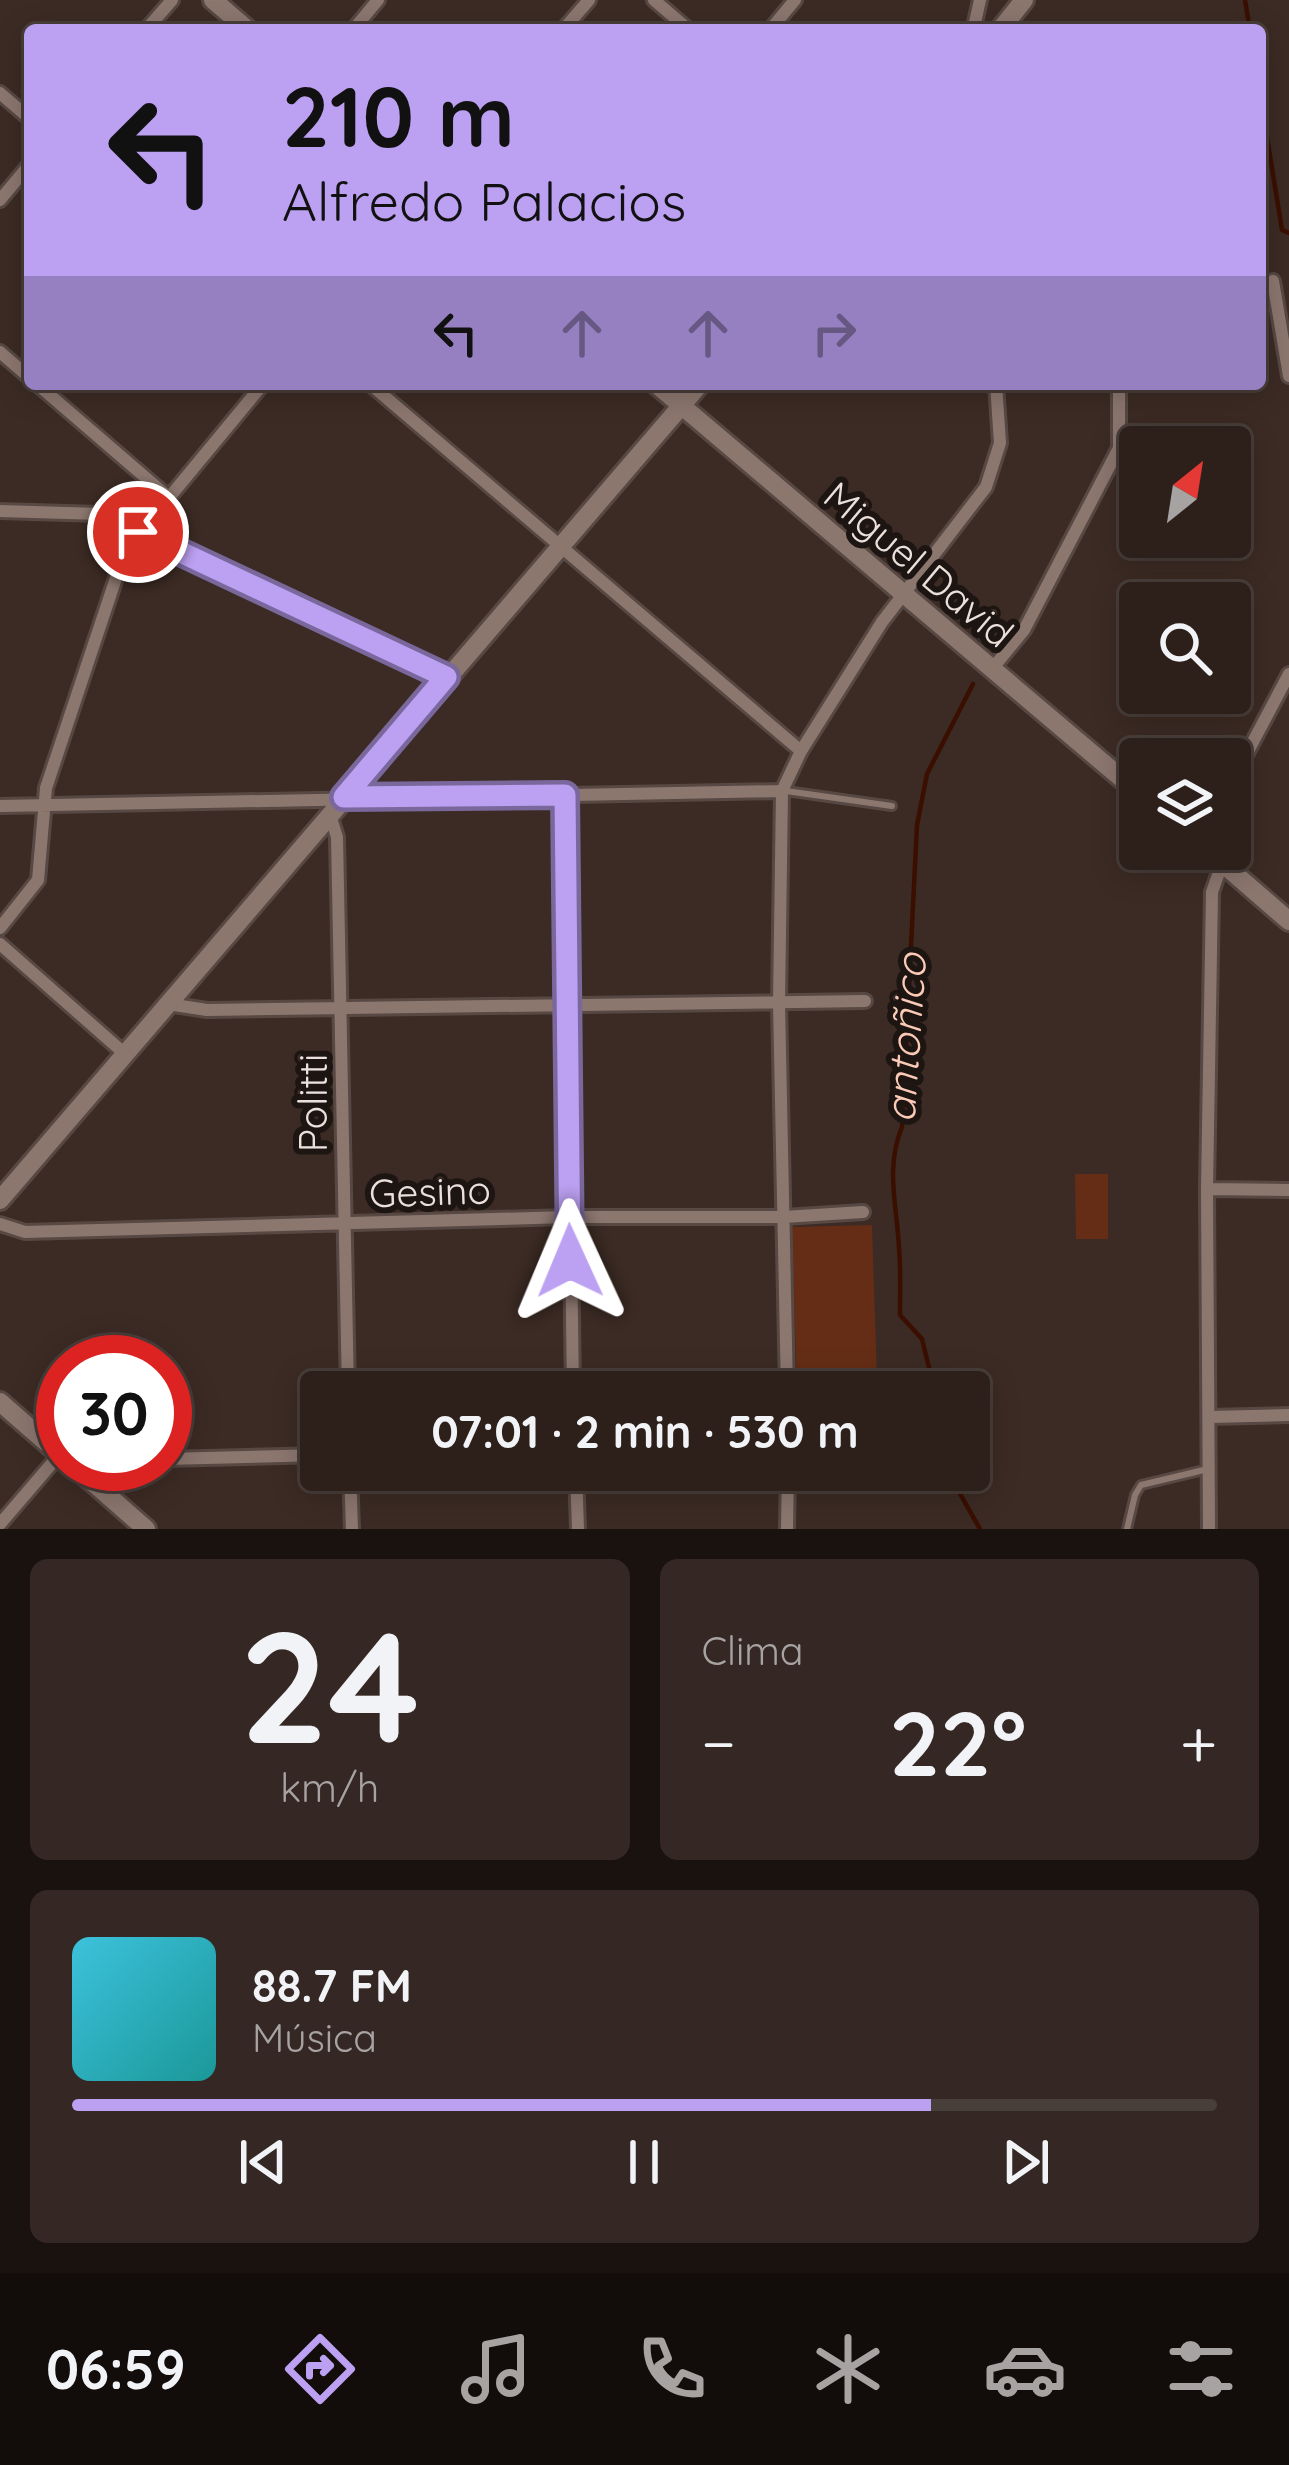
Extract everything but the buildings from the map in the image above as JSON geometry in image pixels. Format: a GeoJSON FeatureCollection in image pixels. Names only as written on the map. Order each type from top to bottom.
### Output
{"type":"FeatureCollection","features":[{"type":"Feature","properties":{"kind":"street"},"geometry":{"type":"LineString","coordinates":[[151,24],[172,0]]}},
{"type":"Feature","properties":{"kind":"street"},"geometry":{"type":"LineString","coordinates":[[213,0],[241,24]]}},
{"type":"Feature","properties":{"kind":"street"},"geometry":{"type":"LineString","coordinates":[[358,24],[378,0]]}},
{"type":"Feature","properties":{"kind":"street"},"geometry":{"type":"LineString","coordinates":[[568,24],[589,0]]}},
{"type":"Feature","properties":{"kind":"street"},"geometry":{"type":"LineString","coordinates":[[653,0],[682,24]]}},
{"type":"Feature","properties":{"kind":"street"},"geometry":{"type":"LineString","coordinates":[[775,24],[795,0]]}},
{"type":"Feature","properties":{"kind":"street"},"geometry":{"type":"LineString","coordinates":[[1005,24],[1024,0]]}},
{"type":"Feature","properties":{"kind":"street"},"geometry":{"type":"LineString","coordinates":[[0,93],[24,114]]}},
{"type":"Feature","properties":{"kind":"street"},"geometry":{"type":"LineString","coordinates":[[0,200],[24,171]]}},
{"type":"Feature","properties":{"kind":"street"},"geometry":{"type":"LineString","coordinates":[[1273,280],[1289,376]]}},
{"type":"Feature","properties":{"kind":"street"},"geometry":{"type":"LineString","coordinates":[[0,352],[24,373]]}},
{"type":"Feature","properties":{"kind":"street"},"geometry":{"type":"LineString","coordinates":[[44,390],[167,496]]}},
{"type":"Feature","properties":{"kind":"street"},"geometry":{"type":"LineString","coordinates":[[0,928],[38,880],[43,805],[118,568],[138,532],[258,390]]}},
{"type":"Feature","properties":{"kind":"street"},"geometry":{"type":"LineString","coordinates":[[377,390],[801,751]]}},
{"type":"Feature","properties":{"kind":"street","name":"Miguel David"},"geometry":{"type":"LineString","coordinates":[[663,390],[1119,776]]}},
{"type":"Feature","properties":{"kind":"street"},"geometry":{"type":"LineString","coordinates":[[0,1201],[8,1176],[125,1054],[695,390]]}},
{"type":"Feature","properties":{"kind":"street"},"geometry":{"type":"LineString","coordinates":[[787,1371],[779,1003],[782,790],[801,751],[903,593],[986,487],[1001,430],[997,390]]}},
{"type":"Feature","properties":{"kind":"street"},"geometry":{"type":"LineString","coordinates":[[992,669],[1024,630],[1119,448],[1119,390]]}},
{"type":"Feature","properties":{"kind":"street"},"geometry":{"type":"LineString","coordinates":[[0,511],[100,514],[446,677]]}},
{"type":"Feature","properties":{"kind":"street"},"geometry":{"type":"LineString","coordinates":[[1251,745],[1289,674]]}},
{"type":"Feature","properties":{"kind":"street"},"geometry":{"type":"LineString","coordinates":[[0,806],[782,790]]}},
{"type":"Feature","properties":{"kind":"street"},"geometry":{"type":"LineString","coordinates":[[565,795],[573,1371]]}},
{"type":"Feature","properties":{"kind":"street","name":"Politti"},"geometry":{"type":"LineString","coordinates":[[330,815],[337,837],[347,1371]]}},
{"type":"Feature","properties":{"kind":"street"},"geometry":{"type":"LineString","coordinates":[[1209,1529],[1207,1189],[1212,892],[1220,870]]}},
{"type":"Feature","properties":{"kind":"street"},"geometry":{"type":"LineString","coordinates":[[1229,870],[1289,921]]}},
{"type":"Feature","properties":{"kind":"street"},"geometry":{"type":"LineString","coordinates":[[0,944],[125,1054]]}},
{"type":"Feature","properties":{"kind":"street"},"geometry":{"type":"LineString","coordinates":[[168,1004],[207,1010],[865,1001]]}},
{"type":"Feature","properties":{"kind":"street"},"geometry":{"type":"LineString","coordinates":[[1207,1189],[1289,1190]]}},
{"type":"Feature","properties":{"kind":"street","name":"Gesino"},"geometry":{"type":"LineString","coordinates":[[0,1225],[25,1232],[863,1212]]}},
{"type":"Feature","properties":{"kind":"street"},"geometry":{"type":"LineString","coordinates":[[0,1402],[36,1433]]}},
{"type":"Feature","properties":{"kind":"street"},"geometry":{"type":"LineString","coordinates":[[1210,1417],[1289,1415]]}},
{"type":"Feature","properties":{"kind":"street"},"geometry":{"type":"LineString","coordinates":[[192,1458],[300,1456]]}},
{"type":"Feature","properties":{"kind":"street"},"geometry":{"type":"LineString","coordinates":[[0,1524],[36,1487]]}},
{"type":"Feature","properties":{"kind":"street"},"geometry":{"type":"LineString","coordinates":[[111,1491],[146,1529]]}},
{"type":"Feature","properties":{"kind":"street"},"geometry":{"type":"LineString","coordinates":[[351,1491],[352,1529]]}},
{"type":"Feature","properties":{"kind":"street"},"geometry":{"type":"LineString","coordinates":[[577,1491],[578,1529]]}},
{"type":"Feature","properties":{"kind":"street"},"geometry":{"type":"LineString","coordinates":[[788,1491],[788,1529]]}},
{"type":"Feature","properties":{"kind":"lane"},"geometry":{"type":"LineString","coordinates":[[782,790],[892,806]]}},
{"type":"Feature","properties":{"kind":"lane"},"geometry":{"type":"LineString","coordinates":[[1127,1529],[1141,1485],[1208,1469]]}},
{"type":"Feature","properties":{"kind":"shaded area"},"geometry":{"type":"Polygon","coordinates":[[[1075,1174],[1108,1174],[1108,1239],[1076,1239],[1075,1174]]]}},
{"type":"Feature","properties":{"kind":"shaded area"},"geometry":{"type":"Polygon","coordinates":[[[872,1225],[877,1371],[796,1371],[792,1227],[872,1225]]]}},
{"type":"Feature","properties":{"kind":"waterway"},"geometry":{"type":"LineString","coordinates":[[1245,0],[1249,24]]}},
{"type":"Feature","properties":{"kind":"waterway"},"geometry":{"type":"LineString","coordinates":[[1266,131],[1282,230],[1289,233]]}},
{"type":"Feature","properties":{"kind":"waterway","name":"antoñico"},"geometry":{"type":"LineString","coordinates":[[930,1371],[922,1339],[900,1315],[893,1172],[902,1127],[917,825],[927,774],[973,684]]}},
{"type":"Feature","properties":{"kind":"waterway","name":"antoñico"},"geometry":{"type":"LineString","coordinates":[[959,1491],[980,1529]]}},
{"type":"Feature","properties":{"kind":"route"},"geometry":{"type":"LineString","coordinates":[[138,532],[446,677],[344,797],[565,795],[570,1261]]}}]}
